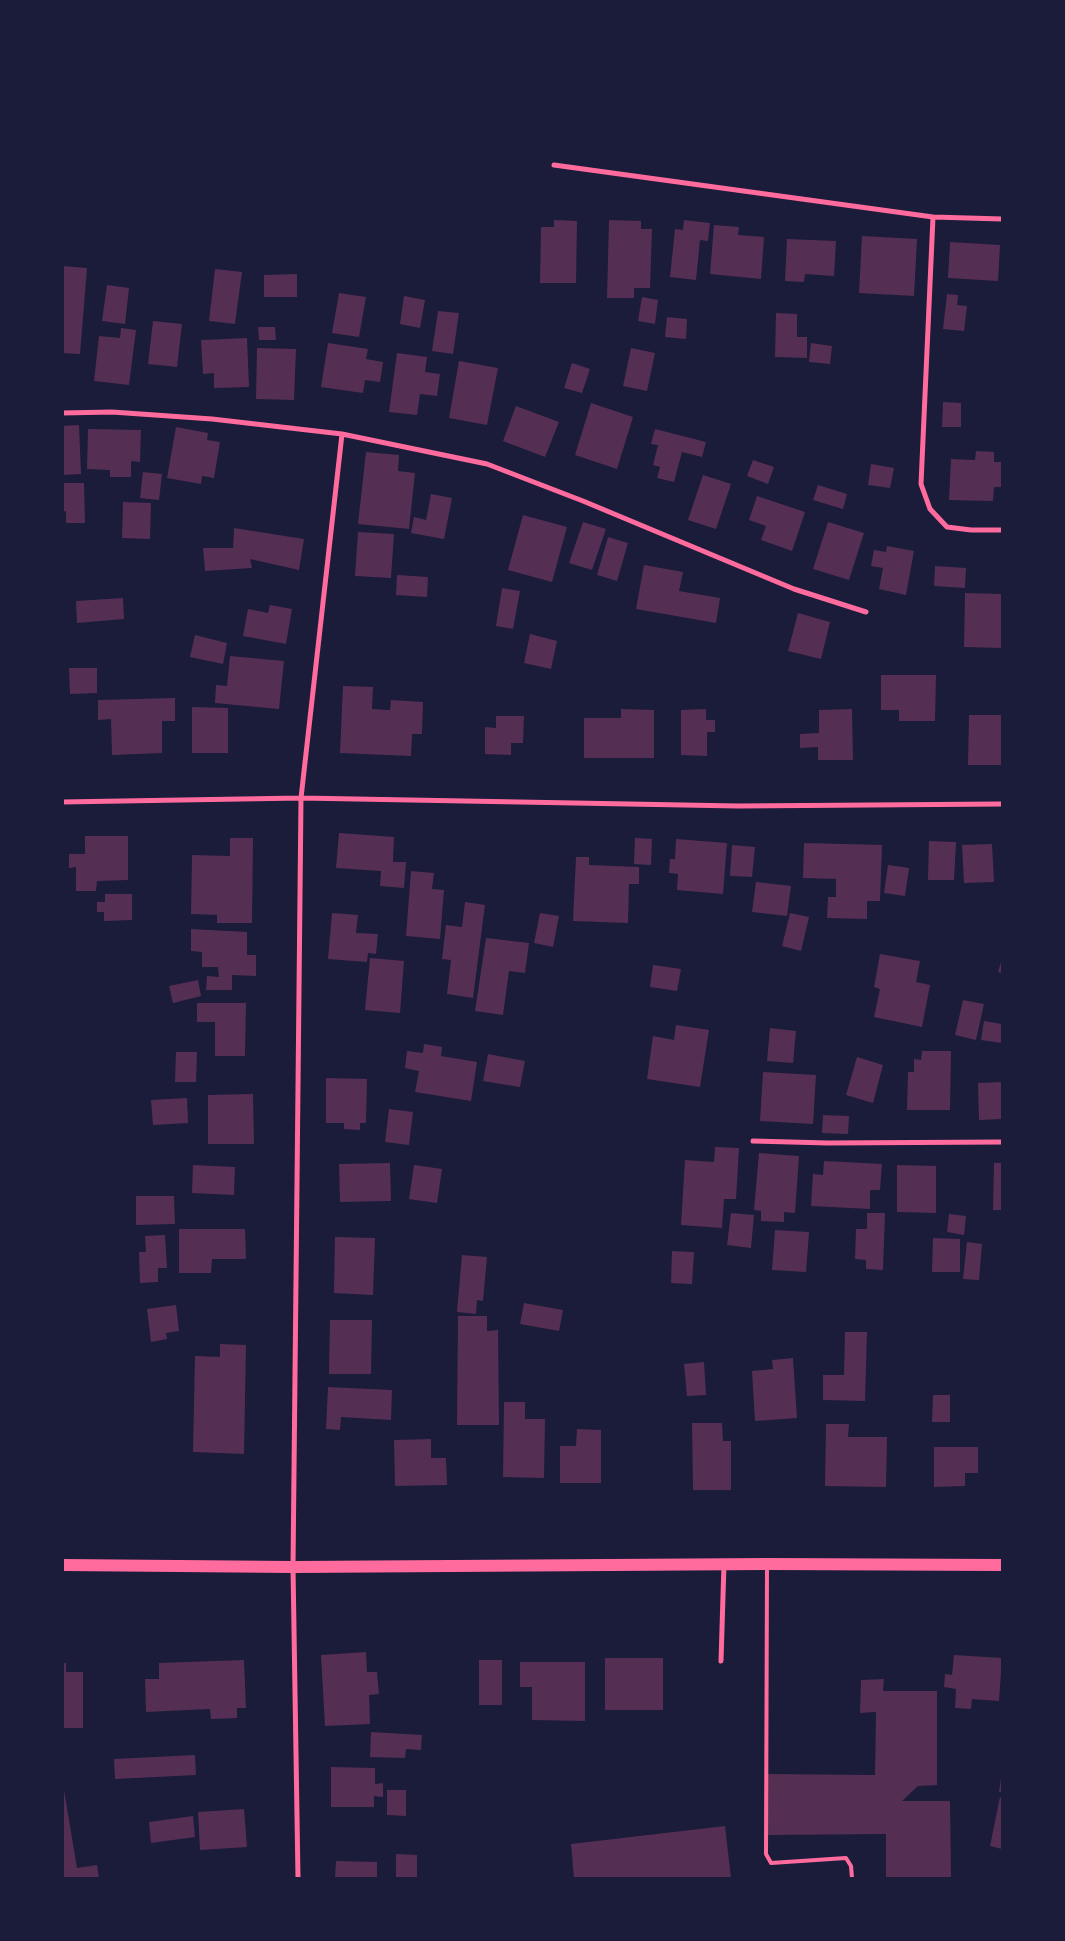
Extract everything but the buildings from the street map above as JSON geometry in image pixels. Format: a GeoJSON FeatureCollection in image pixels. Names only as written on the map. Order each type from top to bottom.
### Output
{"type":"FeatureCollection","features":[{"type":"Feature","properties":{"kind":"main road"},"geometry":{"type":"LineString","coordinates":[[62,1566],[1002,1565]]}},
{"type":"Feature","properties":{"kind":"street"},"geometry":{"type":"LineString","coordinates":[[554,165],[933,217],[1002,219]]}},
{"type":"Feature","properties":{"kind":"street"},"geometry":{"type":"LineString","coordinates":[[933,217],[922,484],[930,509],[947,527],[971,530],[1002,530]]}},
{"type":"Feature","properties":{"kind":"street"},"geometry":{"type":"LineString","coordinates":[[62,413],[112,412],[212,419],[342,434],[487,464],[583,501],[794,590],[866,612]]}},
{"type":"Feature","properties":{"kind":"street"},"geometry":{"type":"LineString","coordinates":[[298,1878],[293,1567],[301,798],[342,434]]}},
{"type":"Feature","properties":{"kind":"street"},"geometry":{"type":"LineString","coordinates":[[62,802],[301,798],[738,806],[1002,804]]}},
{"type":"Feature","properties":{"kind":"street"},"geometry":{"type":"LineString","coordinates":[[753,1141],[828,1143],[1002,1142]]}},
{"type":"Feature","properties":{"kind":"street"},"geometry":{"type":"LineString","coordinates":[[721,1661],[724,1564]]}},
{"type":"Feature","properties":{"kind":"lane"},"geometry":{"type":"LineString","coordinates":[[767,1564],[766,1854],[771,1863],[846,1858],[851,1866],[852,1878]]}}]}
